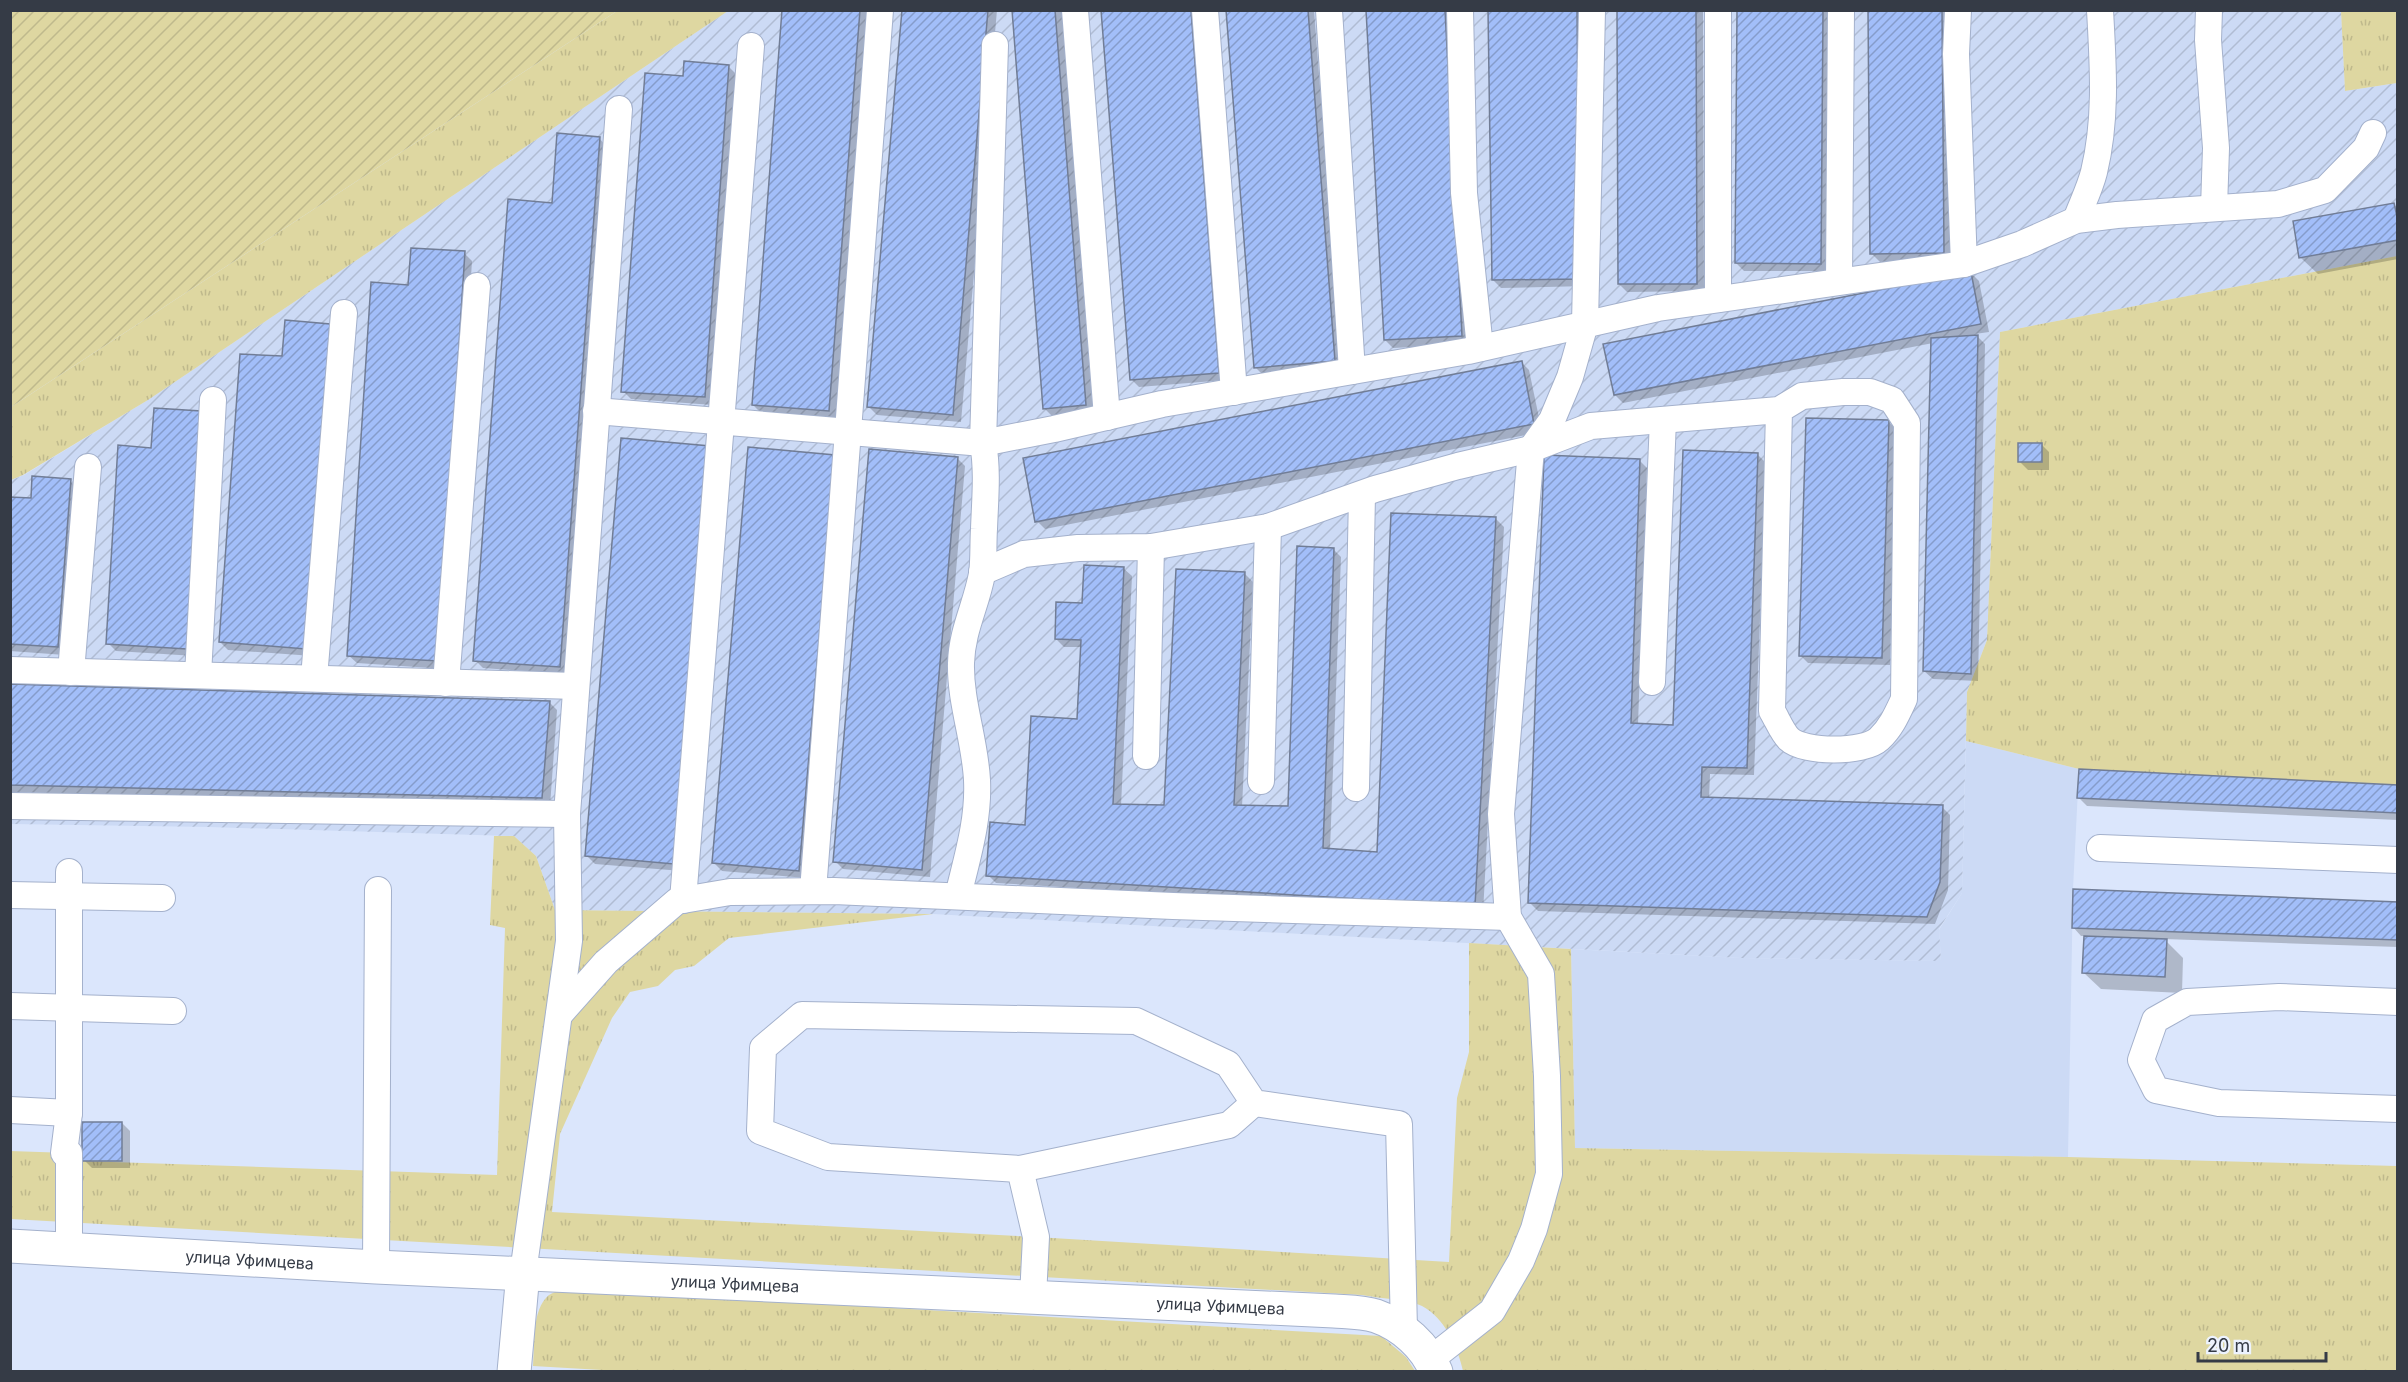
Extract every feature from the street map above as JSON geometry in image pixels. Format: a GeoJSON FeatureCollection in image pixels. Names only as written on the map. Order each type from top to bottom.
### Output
{"type":"FeatureCollection","features":[{"type":"Feature","properties":{"kind":"street","name":"улица Уфимцева"},"geometry":{"type":"LineString","coordinates":[[10,1246],[376,1267],[1334,1311],[1375,1316],[1404,1329],[1434,1365]]}},
{"type":"Feature","properties":{"kind":"street"},"geometry":{"type":"LineString","coordinates":[[514,1371],[524,1273]]}},
{"type":"Feature","properties":{"kind":"lane"},"geometry":{"type":"LineString","coordinates":[[813,891],[880,10]]}},
{"type":"Feature","properties":{"kind":"lane"},"geometry":{"type":"LineString","coordinates":[[1074,10],[1107,417]]}},
{"type":"Feature","properties":{"kind":"lane"},"geometry":{"type":"LineString","coordinates":[[1204,10],[1234,392]]}},
{"type":"Feature","properties":{"kind":"lane"},"geometry":{"type":"LineString","coordinates":[[1329,10],[1352,371]]}},
{"type":"Feature","properties":{"kind":"lane"},"geometry":{"type":"LineString","coordinates":[[1460,10],[1464,193],[1480,348]]}},
{"type":"Feature","properties":{"kind":"lane"},"geometry":{"type":"LineString","coordinates":[[1434,1365],[1492,1311],[1521,1261],[1534,1230],[1549,1174],[1547,1076],[1541,974],[1508,917],[1501,814],[1531,449],[1552,420],[1570,377],[1586,324],[1592,10]]}},
{"type":"Feature","properties":{"kind":"lane"},"geometry":{"type":"LineString","coordinates":[[1718,10],[1718,299]]}},
{"type":"Feature","properties":{"kind":"lane"},"geometry":{"type":"LineString","coordinates":[[1839,281],[1840,10]]}},
{"type":"Feature","properties":{"kind":"lane"},"geometry":{"type":"LineString","coordinates":[[1958,10],[1956,54],[1964,264]]}},
{"type":"Feature","properties":{"kind":"lane"},"geometry":{"type":"LineString","coordinates":[[2076,220],[2093,173],[2101,132],[2104,90],[2100,10]]}},
{"type":"Feature","properties":{"kind":"lane"},"geometry":{"type":"LineString","coordinates":[[2209,10],[2208,40],[2216,148],[2214,208]]}},
{"type":"Feature","properties":{"kind":"lane"},"geometry":{"type":"LineString","coordinates":[[958,896],[973,837],[977,781],[970,726],[961,691],[961,662],[963,635],[975,603],[982,572],[987,464],[983,442],[995,45]]}},
{"type":"Feature","properties":{"kind":"lane"},"geometry":{"type":"LineString","coordinates":[[683,900],[751,46]]}},
{"type":"Feature","properties":{"kind":"lane"},"geometry":{"type":"LineString","coordinates":[[524,1273],[569,941],[567,814],[619,109]]}},
{"type":"Feature","properties":{"kind":"lane"},"geometry":{"type":"LineString","coordinates":[[596,411],[983,442],[1162,404],[1480,348],[1658,308],[1964,264],[2022,244],[2076,220],[2278,204],[2325,190],[2366,148],[2373,134]]}},
{"type":"Feature","properties":{"kind":"lane"},"geometry":{"type":"LineString","coordinates":[[446,682],[477,286]]}},
{"type":"Feature","properties":{"kind":"lane"},"geometry":{"type":"LineString","coordinates":[[314,678],[344,313]]}},
{"type":"Feature","properties":{"kind":"lane"},"geometry":{"type":"LineString","coordinates":[[982,572],[1024,554],[1078,548],[1151,547],[1268,527],[1375,489],[1531,449],[1591,426],[1779,410],[1802,396],[1870,392],[1892,400],[1907,423],[1904,699],[1893,723],[1877,741],[1850,750],[1814,748],[1790,740],[1772,711],[1779,410]]}},
{"type":"Feature","properties":{"kind":"lane"},"geometry":{"type":"LineString","coordinates":[[198,675],[213,400]]}},
{"type":"Feature","properties":{"kind":"lane"},"geometry":{"type":"LineString","coordinates":[[1652,682],[1663,420]]}},
{"type":"Feature","properties":{"kind":"lane"},"geometry":{"type":"LineString","coordinates":[[71,672],[88,466]]}},
{"type":"Feature","properties":{"kind":"lane"},"geometry":{"type":"LineString","coordinates":[[1356,788],[1362,495]]}},
{"type":"Feature","properties":{"kind":"lane"},"geometry":{"type":"LineString","coordinates":[[1261,781],[1268,527]]}},
{"type":"Feature","properties":{"kind":"lane"},"geometry":{"type":"LineString","coordinates":[[1146,756],[1151,547]]}},
{"type":"Feature","properties":{"kind":"lane"},"geometry":{"type":"LineString","coordinates":[[10,670],[576,686]]}},
{"type":"Feature","properties":{"kind":"lane"},"geometry":{"type":"LineString","coordinates":[[10,806],[567,814]]}},
{"type":"Feature","properties":{"kind":"lane"},"geometry":{"type":"LineString","coordinates":[[2100,848],[2397,860]]}},
{"type":"Feature","properties":{"kind":"lane"},"geometry":{"type":"LineString","coordinates":[[69,884],[69,1113],[64,1153],[69,1153],[69,1249]]}},
{"type":"Feature","properties":{"kind":"lane"},"geometry":{"type":"LineString","coordinates":[[10,895],[69,884],[162,898]]}},
{"type":"Feature","properties":{"kind":"lane"},"geometry":{"type":"LineString","coordinates":[[376,1267],[378,890]]}},
{"type":"Feature","properties":{"kind":"lane"},"geometry":{"type":"LineString","coordinates":[[559,1015],[606,962],[677,901],[730,892],[813,891],[1508,917]]}},
{"type":"Feature","properties":{"kind":"lane"},"geometry":{"type":"LineString","coordinates":[[2397,1002],[2279,997],[2187,1002],[2155,1020],[2141,1060],[2156,1090],[2219,1103],[2397,1109]]}},
{"type":"Feature","properties":{"kind":"lane"},"geometry":{"type":"LineString","coordinates":[[10,1006],[173,1011]]}},
{"type":"Feature","properties":{"kind":"lane"},"geometry":{"type":"LineString","coordinates":[[1254,1103],[1229,1125],[1020,1169],[828,1157],[760,1131],[763,1048],[802,1015],[1136,1021],[1228,1064],[1254,1103],[1399,1124],[1404,1329]]}},
{"type":"Feature","properties":{"kind":"lane"},"geometry":{"type":"LineString","coordinates":[[10,1110],[69,1113]]}},
{"type":"Feature","properties":{"kind":"lane"},"geometry":{"type":"LineString","coordinates":[[1020,1169],[1036,1237],[1033,1297]]}},
{"type":"Feature","properties":{"kind":"shaded area"},"geometry":{"type":"Polygon","coordinates":[[[2341,10],[2345,91],[2397,83],[2397,256],[2000,332],[1987,640],[1967,692],[1962,893],[1939,929],[1941,961],[1741,958],[933,914],[555,910],[536,856],[514,836],[11,824],[11,480],[24,475],[148,400],[728,11],[2341,10]]]}},
{"type":"Feature","properties":{"kind":"shaded area"},"geometry":{"type":"Polygon","coordinates":[[[1966,741],[2079,769],[2073,889],[2068,1157],[1575,1148],[1571,949],[1741,958],[1941,961],[1939,930],[1962,893],[1966,741]]]}},
{"type":"Feature","properties":{"kind":"green space"},"geometry":{"type":"Polygon","coordinates":[[[11,10],[617,10],[617,11],[11,407],[11,10]]]}},
{"type":"Feature","properties":{"kind":"green space"},"geometry":{"type":"Polygon","coordinates":[[[617,11],[728,11],[148,400],[11,480],[11,407],[617,11]]]}},
{"type":"Feature","properties":{"kind":"green space"},"geometry":{"type":"Polygon","coordinates":[[[2341,11],[2397,11],[2397,83],[2345,91],[2341,11]]]}},
{"type":"Feature","properties":{"kind":"green space"},"geometry":{"type":"Polygon","coordinates":[[[2397,256],[2397,785],[2079,769],[1966,741],[1967,692],[1987,640],[2000,332],[2397,256]]]}},
{"type":"Feature","properties":{"kind":"green space"},"geometry":{"type":"Polygon","coordinates":[[[494,836],[514,836],[536,856],[555,910],[933,914],[729,938],[694,966],[675,970],[658,986],[630,992],[612,1018],[560,1134],[552,1212],[1036,1237],[1449,1262],[1457,1098],[1469,1052],[1469,943],[1571,949],[1575,1148],[2397,1166],[2397,1371],[1463,1371],[1449,1334],[1430,1311],[1410,1302],[1362,1295],[11,1219],[10,1151],[69,1153],[82,1161],[497,1175],[505,928],[490,925],[494,836]]]}},
{"type":"Feature","properties":{"kind":"green space"},"geometry":{"type":"Polygon","coordinates":[[[562,1289],[1381,1336],[1406,1357],[1415,1371],[636,1372],[533,1366],[535,1328],[539,1309],[549,1295],[562,1289]]]}},
{"type":"Feature","properties":{"kind":"green space"},"geometry":{"type":"Polygon","coordinates":[[[1558,1364],[1662,1371],[1544,1371],[1558,1364]]]}},
{"type":"Feature","properties":{"kind":"building"},"geometry":{"type":"Polygon","coordinates":[[[782,10],[860,10],[829,411],[752,405],[782,10]]]}},
{"type":"Feature","properties":{"kind":"building"},"geometry":{"type":"Polygon","coordinates":[[[902,10],[988,10],[953,415],[867,407],[902,10]]]}},
{"type":"Feature","properties":{"kind":"building"},"geometry":{"type":"Polygon","coordinates":[[[1012,10],[1055,10],[1086,405],[1043,409],[1012,10]]]}},
{"type":"Feature","properties":{"kind":"building"},"geometry":{"type":"Polygon","coordinates":[[[1101,10],[1191,10],[1219,373],[1130,380],[1101,10]]]}},
{"type":"Feature","properties":{"kind":"building"},"geometry":{"type":"Polygon","coordinates":[[[1226,10],[1308,10],[1335,361],[1254,368],[1226,10]]]}},
{"type":"Feature","properties":{"kind":"building"},"geometry":{"type":"Polygon","coordinates":[[[1366,10],[1445,10],[1462,336],[1384,340],[1366,10]]]}},
{"type":"Feature","properties":{"kind":"building"},"geometry":{"type":"Polygon","coordinates":[[[1488,10],[1577,10],[1580,279],[1492,280],[1488,10]]]}},
{"type":"Feature","properties":{"kind":"building"},"geometry":{"type":"Polygon","coordinates":[[[1617,10],[1696,10],[1697,284],[1618,284],[1617,10]]]}},
{"type":"Feature","properties":{"kind":"building"},"geometry":{"type":"Polygon","coordinates":[[[1737,10],[1823,10],[1821,264],[1735,263],[1737,10]]]}},
{"type":"Feature","properties":{"kind":"building"},"geometry":{"type":"Polygon","coordinates":[[[1868,10],[1942,10],[1944,253],[1870,254],[1868,10]]]}},
{"type":"Feature","properties":{"kind":"building"},"geometry":{"type":"Polygon","coordinates":[[[684,61],[729,65],[705,397],[621,392],[645,73],[683,76],[684,61]]]}},
{"type":"Feature","properties":{"kind":"building"},"geometry":{"type":"Polygon","coordinates":[[[557,133],[600,137],[560,667],[473,661],[508,199],[552,203],[557,133]]]}},
{"type":"Feature","properties":{"kind":"building"},"geometry":{"type":"Polygon","coordinates":[[[2394,203],[2398,221],[2398,240],[2299,258],[2293,221],[2394,203]]]}},
{"type":"Feature","properties":{"kind":"building"},"geometry":{"type":"Polygon","coordinates":[[[411,248],[465,251],[439,661],[347,656],[371,282],[408,285],[411,248]]]}},
{"type":"Feature","properties":{"kind":"building"},"geometry":{"type":"Polygon","coordinates":[[[1971,272],[1981,324],[1614,395],[1603,344],[1971,272]]]}},
{"type":"Feature","properties":{"kind":"building"},"geometry":{"type":"Polygon","coordinates":[[[285,320],[330,324],[306,649],[219,642],[240,354],[282,356],[285,320]]]}},
{"type":"Feature","properties":{"kind":"building"},"geometry":{"type":"Polygon","coordinates":[[[1978,335],[1971,674],[1923,671],[1931,338],[1978,335]]]}},
{"type":"Feature","properties":{"kind":"building"},"geometry":{"type":"Polygon","coordinates":[[[1522,361],[1534,424],[1035,522],[1023,458],[1522,361]]]}},
{"type":"Feature","properties":{"kind":"building"},"geometry":{"type":"Polygon","coordinates":[[[154,408],[201,411],[187,649],[106,644],[118,445],[151,448],[154,408]]]}},
{"type":"Feature","properties":{"kind":"building"},"geometry":{"type":"Polygon","coordinates":[[[1806,418],[1889,420],[1882,658],[1799,656],[1806,418]]]}},
{"type":"Feature","properties":{"kind":"building"},"geometry":{"type":"Polygon","coordinates":[[[621,438],[710,446],[674,864],[585,856],[621,438]]]}},
{"type":"Feature","properties":{"kind":"building"},"geometry":{"type":"Polygon","coordinates":[[[2018,443],[2042,443],[2042,462],[2018,462],[2018,443]]]}},
{"type":"Feature","properties":{"kind":"building"},"geometry":{"type":"Polygon","coordinates":[[[748,447],[835,455],[799,871],[712,863],[748,447]]]}},
{"type":"Feature","properties":{"kind":"building"},"geometry":{"type":"Polygon","coordinates":[[[869,449],[958,457],[922,870],[833,862],[869,449]]]}},
{"type":"Feature","properties":{"kind":"building"},"geometry":{"type":"Polygon","coordinates":[[[1683,450],[1758,453],[1747,768],[1702,767],[1701,797],[1943,805],[1940,882],[1927,917],[1528,903],[1544,455],[1640,459],[1631,723],[1673,725],[1683,450]]]}},
{"type":"Feature","properties":{"kind":"building"},"geometry":{"type":"Polygon","coordinates":[[[32,476],[71,479],[58,647],[10,644],[10,497],[31,498],[32,476]]]}},
{"type":"Feature","properties":{"kind":"building"},"geometry":{"type":"Polygon","coordinates":[[[1391,513],[1496,517],[1475,906],[986,876],[990,822],[1025,825],[1031,716],[1077,719],[1081,640],[1055,639],[1056,602],[1082,603],[1084,565],[1124,567],[1113,804],[1164,805],[1176,569],[1245,572],[1234,805],[1288,806],[1297,546],[1334,548],[1323,848],[1377,852],[1391,513]]]}},
{"type":"Feature","properties":{"kind":"building"},"geometry":{"type":"Polygon","coordinates":[[[10,684],[550,701],[542,798],[10,785],[10,684]]]}},
{"type":"Feature","properties":{"kind":"building"},"geometry":{"type":"Polygon","coordinates":[[[2079,769],[2398,785],[2398,813],[2077,798],[2079,769]]]}},
{"type":"Feature","properties":{"kind":"building"},"geometry":{"type":"Polygon","coordinates":[[[2073,889],[2398,902],[2398,940],[2072,928],[2073,889]]]}},
{"type":"Feature","properties":{"kind":"building"},"geometry":{"type":"Polygon","coordinates":[[[2084,936],[2167,939],[2165,977],[2082,973],[2084,936]]]}},
{"type":"Feature","properties":{"kind":"building"},"geometry":{"type":"Polygon","coordinates":[[[82,1122],[122,1122],[122,1161],[82,1161],[82,1122]]]}}]}
